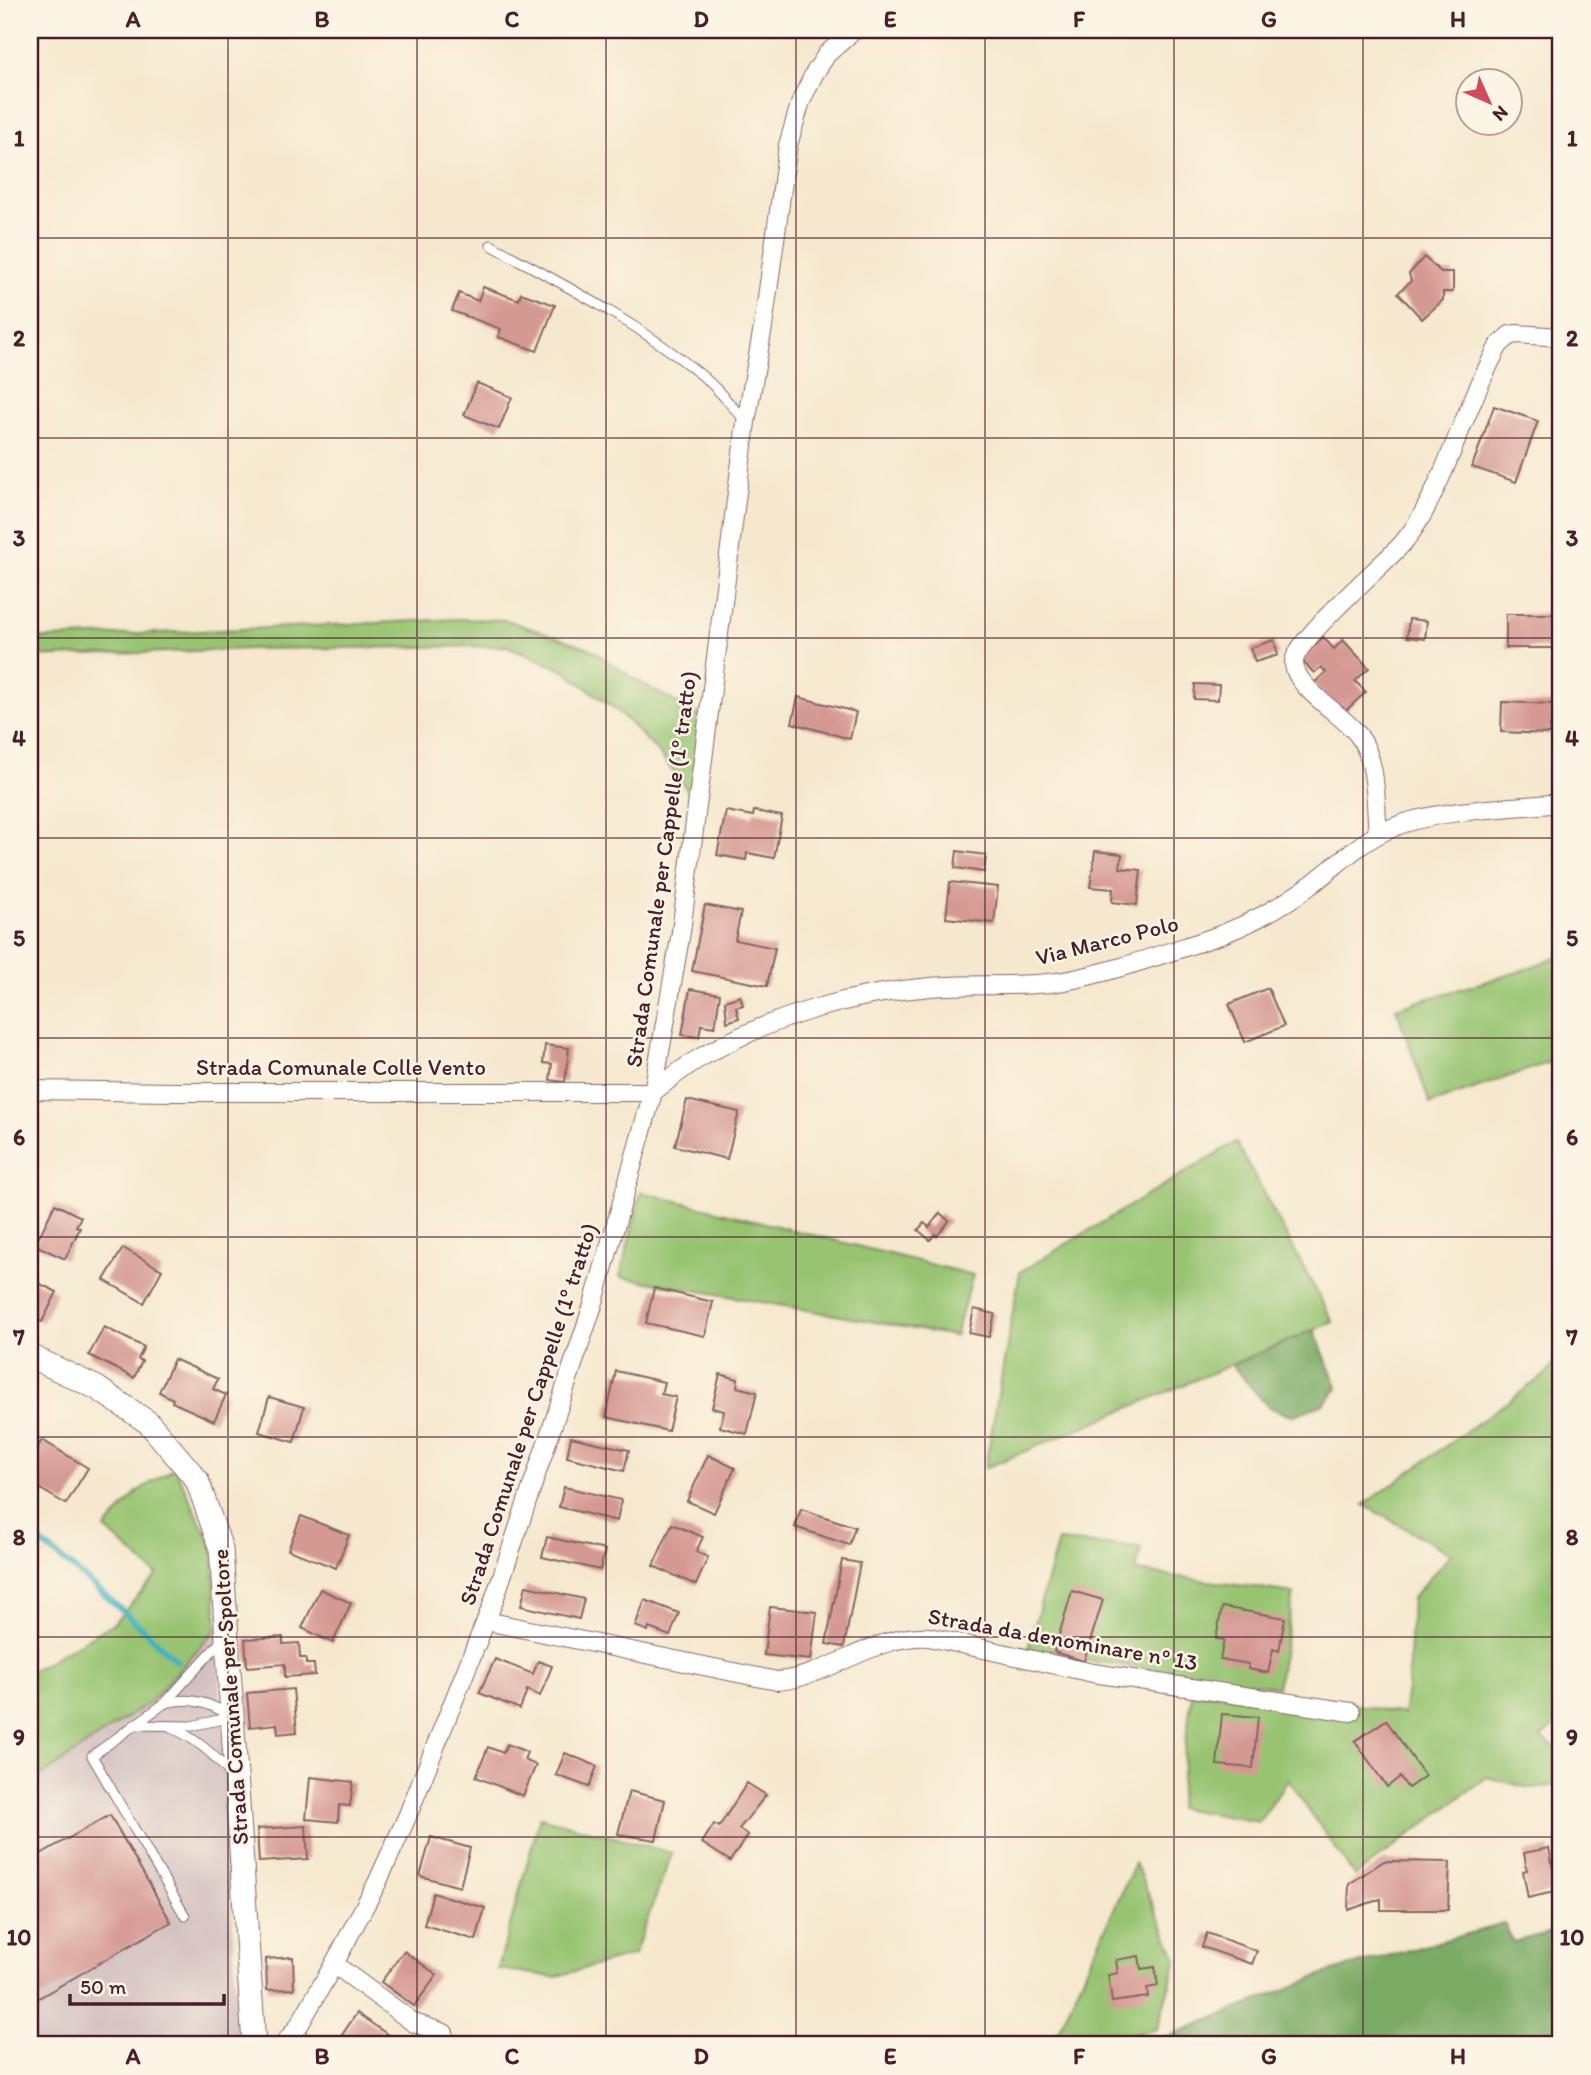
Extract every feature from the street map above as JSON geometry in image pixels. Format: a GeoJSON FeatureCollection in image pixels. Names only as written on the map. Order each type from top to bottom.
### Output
{"type":"FeatureCollection","features":[{"type":"Feature","properties":{"kind":"street","name":"Strada Comunale per Cappelle (1º tratto)"},"geometry":{"type":"LineString","coordinates":[[283,2045],[298,2026],[334,1964],[393,1851],[486,1621],[588,1324],[653,1091],[681,932],[746,422],[763,327],[786,159],[792,130],[814,74],[827,54],[854,30]]}},
{"type":"Feature","properties":{"kind":"street"},"geometry":{"type":"LineString","coordinates":[[1378,834],[1371,767],[1364,744],[1348,722],[1302,682],[1295,667],[1295,656],[1307,639],[1394,553],[1414,528],[1430,500],[1499,345],[1510,335],[1517,334],[1561,337]]}},
{"type":"Feature","properties":{"kind":"street","name":"Via Marco Polo"},"geometry":{"type":"LineString","coordinates":[[653,1091],[718,1048],[773,1024],[828,1006],[915,988],[1058,982],[1216,937],[1248,925],[1275,910],[1378,834],[1395,826],[1422,819],[1561,803]]}},
{"type":"Feature","properties":{"kind":"street","name":"Strada Comunale Colle Vento"},"geometry":{"type":"LineString","coordinates":[[30,1090],[653,1091]]}},
{"type":"Feature","properties":{"kind":"street","name":"Strada Comunale per Spoltore"},"geometry":{"type":"LineString","coordinates":[[30,1356],[97,1388],[149,1423],[197,1480],[221,1549],[254,2045]]}},
{"type":"Feature","properties":{"kind":"street","name":"Strada da denominare nº 13"},"geometry":{"type":"LineString","coordinates":[[486,1621],[776,1681],[801,1677],[879,1644],[907,1637],[929,1637],[1073,1669],[1351,1712]]}},
{"type":"Feature","properties":{"kind":"street"},"geometry":{"type":"LineString","coordinates":[[334,1964],[414,2023],[444,2033]]}},
{"type":"Feature","properties":{"kind":"lane"},"geometry":{"type":"LineString","coordinates":[[491,244],[608,311],[684,361],[717,390],[746,422]]}},
{"type":"Feature","properties":{"kind":"lane"},"geometry":{"type":"LineString","coordinates":[[185,1916],[92,1756],[165,1703],[227,1635]]}},
{"type":"Feature","properties":{"kind":"lane"},"geometry":{"type":"LineString","coordinates":[[165,1703],[191,1700],[212,1705],[232,1717]]}},
{"type":"Feature","properties":{"kind":"lane"},"geometry":{"type":"LineString","coordinates":[[134,1725],[191,1726],[232,1717]]}},
{"type":"Feature","properties":{"kind":"lane"},"geometry":{"type":"LineString","coordinates":[[170,1727],[187,1735],[205,1749],[237,1782]]}},
{"type":"Feature","properties":{"kind":"shaded area"},"geometry":{"type":"Polygon","coordinates":[[[217,1628],[238,2045],[30,2045],[30,1783],[150,1702],[217,1628]]]}},
{"type":"Feature","properties":{"kind":"green space"},"geometry":{"type":"Polygon","coordinates":[[[459,619],[506,620],[589,648],[633,678],[700,716],[692,796],[658,752],[620,713],[563,670],[507,646],[250,649],[30,657],[30,639],[459,619]]]}},
{"type":"Feature","properties":{"kind":"green space"},"geometry":{"type":"Polygon","coordinates":[[[1561,955],[1561,1058],[1430,1104],[1396,1008],[1518,972],[1561,955]]]}},
{"type":"Feature","properties":{"kind":"green space"},"geometry":{"type":"Polygon","coordinates":[[[1236,1142],[1333,1322],[985,1468],[1020,1272],[1236,1142]]]}},
{"type":"Feature","properties":{"kind":"green space"},"geometry":{"type":"Polygon","coordinates":[[[641,1192],[973,1275],[955,1336],[620,1277],[641,1192]]]}},
{"type":"Feature","properties":{"kind":"green space"},"geometry":{"type":"Polygon","coordinates":[[[1314,1330],[1338,1389],[1322,1405],[1291,1416],[1268,1407],[1232,1365],[1314,1330]]]}},
{"type":"Feature","properties":{"kind":"green space"},"geometry":{"type":"Polygon","coordinates":[[[1561,1353],[1561,1721],[1540,1738],[1561,1750],[1561,1785],[1529,1788],[1487,1777],[1355,1876],[1288,1780],[1259,1822],[1178,1808],[1192,1693],[1352,1704],[1403,1714],[1408,1682],[1412,1598],[1451,1554],[1364,1505],[1546,1374],[1561,1353]]]}},
{"type":"Feature","properties":{"kind":"green space"},"geometry":{"type":"Polygon","coordinates":[[[175,1468],[213,1548],[217,1628],[150,1702],[30,1783],[30,1672],[114,1623],[157,1575],[105,1529],[138,1491],[175,1468]]]}},
{"type":"Feature","properties":{"kind":"green space"},"geometry":{"type":"Polygon","coordinates":[[[1058,1541],[1141,1548],[1136,1571],[1294,1593],[1277,1687],[1027,1652],[1058,1541]]]}},
{"type":"Feature","properties":{"kind":"green space"},"geometry":{"type":"Polygon","coordinates":[[[540,1817],[672,1853],[634,1955],[554,1977],[498,1969],[540,1817]]]}},
{"type":"Feature","properties":{"kind":"green space"},"geometry":{"type":"Polygon","coordinates":[[[1135,1863],[1177,1959],[1157,2029],[1087,2045],[1052,2045],[1135,1863]]]}},
{"type":"Feature","properties":{"kind":"green space"},"geometry":{"type":"Polygon","coordinates":[[[1504,1924],[1514,1942],[1561,1929],[1561,2045],[1161,2045],[1161,2042],[1174,2034],[1329,1972],[1504,1924]]]}},
{"type":"Feature","properties":{"kind":"building"},"geometry":{"type":"Polygon","coordinates":[[[1424,257],[1441,272],[1453,272],[1453,292],[1443,292],[1443,300],[1422,319],[1398,293],[1411,281],[1409,274],[1424,257]]]}},
{"type":"Feature","properties":{"kind":"building"},"geometry":{"type":"Polygon","coordinates":[[[483,287],[519,300],[521,293],[555,305],[537,351],[498,337],[501,329],[452,311],[459,293],[478,301],[483,287]]]}},
{"type":"Feature","properties":{"kind":"building"},"geometry":{"type":"Polygon","coordinates":[[[477,383],[512,397],[499,429],[464,415],[477,383]]]}},
{"type":"Feature","properties":{"kind":"building"},"geometry":{"type":"Polygon","coordinates":[[[1494,406],[1538,421],[1516,482],[1472,467],[1494,406]]]}},
{"type":"Feature","properties":{"kind":"building"},"geometry":{"type":"Polygon","coordinates":[[[1506,614],[1555,614],[1555,648],[1506,648],[1506,614]]]}},
{"type":"Feature","properties":{"kind":"building"},"geometry":{"type":"Polygon","coordinates":[[[1409,619],[1427,621],[1425,639],[1407,637],[1409,619]]]}},
{"type":"Feature","properties":{"kind":"building"},"geometry":{"type":"Polygon","coordinates":[[[1323,637],[1334,649],[1343,640],[1369,668],[1355,681],[1366,692],[1342,714],[1313,684],[1326,672],[1321,667],[1314,673],[1300,659],[1323,637]]]}},
{"type":"Feature","properties":{"kind":"building"},"geometry":{"type":"Polygon","coordinates":[[[1274,640],[1278,655],[1255,662],[1250,648],[1274,640]]]}},
{"type":"Feature","properties":{"kind":"building"},"geometry":{"type":"Polygon","coordinates":[[[1195,684],[1219,685],[1218,700],[1194,699],[1195,684]]]}},
{"type":"Feature","properties":{"kind":"building"},"geometry":{"type":"Polygon","coordinates":[[[798,697],[856,712],[850,739],[792,723],[798,697]]]}},
{"type":"Feature","properties":{"kind":"building"},"geometry":{"type":"Polygon","coordinates":[[[1502,702],[1555,704],[1554,726],[1550,726],[1549,734],[1501,732],[1502,702]]]}},
{"type":"Feature","properties":{"kind":"building"},"geometry":{"type":"Polygon","coordinates":[[[726,811],[753,816],[754,811],[782,816],[774,858],[747,853],[746,860],[717,855],[726,811]]]}},
{"type":"Feature","properties":{"kind":"building"},"geometry":{"type":"Polygon","coordinates":[[[957,851],[986,855],[984,872],[955,868],[957,851]]]}},
{"type":"Feature","properties":{"kind":"building"},"geometry":{"type":"Polygon","coordinates":[[[1095,851],[1122,854],[1120,868],[1141,870],[1137,905],[1112,902],[1113,889],[1090,887],[1095,851]]]}},
{"type":"Feature","properties":{"kind":"building"},"geometry":{"type":"Polygon","coordinates":[[[950,882],[998,887],[994,923],[946,918],[950,882]]]}},
{"type":"Feature","properties":{"kind":"building"},"geometry":{"type":"Polygon","coordinates":[[[705,905],[741,912],[735,940],[775,948],[767,986],[692,971],[705,905]]]}},
{"type":"Feature","properties":{"kind":"building"},"geometry":{"type":"Polygon","coordinates":[[[1268,988],[1284,1026],[1245,1042],[1229,1004],[1268,988]]]}},
{"type":"Feature","properties":{"kind":"building"},"geometry":{"type":"Polygon","coordinates":[[[690,989],[720,994],[715,1027],[701,1025],[699,1037],[682,1035],[690,989]]]}},
{"type":"Feature","properties":{"kind":"building"},"geometry":{"type":"Polygon","coordinates":[[[740,996],[743,1005],[736,1007],[739,1018],[727,1022],[725,1001],[740,996]]]}},
{"type":"Feature","properties":{"kind":"building"},"geometry":{"type":"Polygon","coordinates":[[[545,1045],[569,1048],[565,1082],[550,1080],[552,1064],[543,1063],[545,1045]]]}},
{"type":"Feature","properties":{"kind":"building"},"geometry":{"type":"Polygon","coordinates":[[[687,1100],[739,1112],[727,1159],[675,1146],[687,1100]]]}},
{"type":"Feature","properties":{"kind":"building"},"geometry":{"type":"Polygon","coordinates":[[[55,1204],[81,1217],[76,1226],[80,1228],[65,1259],[35,1245],[55,1204]]]}},
{"type":"Feature","properties":{"kind":"building"},"geometry":{"type":"Polygon","coordinates":[[[940,1213],[949,1221],[937,1236],[935,1234],[930,1240],[918,1230],[924,1223],[929,1227],[940,1213]]]}},
{"type":"Feature","properties":{"kind":"building"},"geometry":{"type":"Polygon","coordinates":[[[123,1248],[162,1270],[144,1303],[104,1280],[123,1248]]]}},
{"type":"Feature","properties":{"kind":"building"},"geometry":{"type":"Polygon","coordinates":[[[30,1279],[57,1292],[42,1322],[30,1316],[30,1279]]]}},
{"type":"Feature","properties":{"kind":"building"},"geometry":{"type":"Polygon","coordinates":[[[654,1288],[713,1302],[705,1336],[646,1323],[654,1288]]]}},
{"type":"Feature","properties":{"kind":"building"},"geometry":{"type":"Polygon","coordinates":[[[974,1309],[995,1314],[989,1337],[969,1333],[974,1309]]]}},
{"type":"Feature","properties":{"kind":"building"},"geometry":{"type":"Polygon","coordinates":[[[104,1327],[144,1347],[138,1359],[142,1361],[134,1378],[89,1355],[104,1327]]]}},
{"type":"Feature","properties":{"kind":"building"},"geometry":{"type":"Polygon","coordinates":[[[174,1359],[218,1379],[213,1389],[226,1395],[214,1421],[172,1402],[173,1399],[159,1392],[174,1359]]]}},
{"type":"Feature","properties":{"kind":"building"},"geometry":{"type":"Polygon","coordinates":[[[616,1371],[664,1382],[661,1394],[676,1397],[668,1431],[606,1417],[616,1371]]]}},
{"type":"Feature","properties":{"kind":"building"},"geometry":{"type":"Polygon","coordinates":[[[720,1374],[738,1379],[737,1387],[757,1392],[747,1434],[720,1427],[724,1411],[712,1408],[720,1374]]]}},
{"type":"Feature","properties":{"kind":"building"},"geometry":{"type":"Polygon","coordinates":[[[269,1397],[304,1407],[294,1442],[259,1432],[269,1397]]]}},
{"type":"Feature","properties":{"kind":"building"},"geometry":{"type":"Polygon","coordinates":[[[571,1437],[629,1450],[624,1471],[567,1457],[571,1437]]]}},
{"type":"Feature","properties":{"kind":"building"},"geometry":{"type":"Polygon","coordinates":[[[42,1440],[88,1468],[66,1504],[30,1483],[30,1461],[42,1440]]]}},
{"type":"Feature","properties":{"kind":"building"},"geometry":{"type":"Polygon","coordinates":[[[708,1455],[735,1468],[714,1513],[687,1501],[708,1455]]]}},
{"type":"Feature","properties":{"kind":"building"},"geometry":{"type":"Polygon","coordinates":[[[564,1487],[621,1500],[617,1521],[559,1507],[564,1487]]]}},
{"type":"Feature","properties":{"kind":"building"},"geometry":{"type":"Polygon","coordinates":[[[801,1509],[855,1527],[849,1545],[795,1527],[801,1509]]]}},
{"type":"Feature","properties":{"kind":"building"},"geometry":{"type":"Polygon","coordinates":[[[301,1516],[349,1535],[336,1568],[288,1550],[301,1516]]]}},
{"type":"Feature","properties":{"kind":"building"},"geometry":{"type":"Polygon","coordinates":[[[672,1524],[703,1537],[696,1552],[708,1557],[696,1585],[653,1566],[672,1524]]]}},
{"type":"Feature","properties":{"kind":"building"},"geometry":{"type":"Polygon","coordinates":[[[547,1537],[605,1550],[600,1570],[542,1557],[547,1537]]]}},
{"type":"Feature","properties":{"kind":"building"},"geometry":{"type":"Polygon","coordinates":[[[842,1560],[860,1563],[844,1647],[826,1644],[842,1560]]]}},
{"type":"Feature","properties":{"kind":"building"},"geometry":{"type":"Polygon","coordinates":[[[526,1586],[584,1599],[579,1619],[521,1606],[526,1586]]]}},
{"type":"Feature","properties":{"kind":"building"},"geometry":{"type":"Polygon","coordinates":[[[320,1589],[351,1603],[333,1643],[302,1628],[320,1589]]]}},
{"type":"Feature","properties":{"kind":"building"},"geometry":{"type":"Polygon","coordinates":[[[1072,1591],[1103,1600],[1084,1661],[1054,1652],[1072,1591]]]}},
{"type":"Feature","properties":{"kind":"building"},"geometry":{"type":"Polygon","coordinates":[[[645,1600],[679,1613],[670,1636],[635,1626],[645,1600]]]}},
{"type":"Feature","properties":{"kind":"building"},"geometry":{"type":"Polygon","coordinates":[[[770,1607],[817,1612],[811,1660],[764,1655],[770,1607]]]}},
{"type":"Feature","properties":{"kind":"building"},"geometry":{"type":"Polygon","coordinates":[[[1222,1607],[1285,1618],[1279,1651],[1273,1649],[1268,1673],[1248,1669],[1249,1664],[1220,1659],[1224,1640],[1216,1639],[1222,1607]]]}},
{"type":"Feature","properties":{"kind":"building"},"geometry":{"type":"Polygon","coordinates":[[[283,1637],[283,1644],[299,1643],[300,1658],[306,1658],[306,1664],[314,1664],[315,1675],[285,1677],[285,1664],[247,1667],[245,1639],[283,1637]]]}},
{"type":"Feature","properties":{"kind":"building"},"geometry":{"type":"Polygon","coordinates":[[[495,1659],[533,1674],[538,1661],[552,1666],[540,1696],[527,1690],[520,1709],[479,1693],[495,1659]]]}},
{"type":"Feature","properties":{"kind":"building"},"geometry":{"type":"Polygon","coordinates":[[[293,1689],[297,1732],[278,1734],[277,1724],[250,1727],[247,1693],[293,1689]]]}},
{"type":"Feature","properties":{"kind":"building"},"geometry":{"type":"Polygon","coordinates":[[[1222,1714],[1258,1717],[1253,1768],[1217,1765],[1222,1714]]]}},
{"type":"Feature","properties":{"kind":"building"},"geometry":{"type":"Polygon","coordinates":[[[1386,1720],[1425,1776],[1408,1788],[1400,1777],[1387,1787],[1355,1741],[1386,1720]]]}},
{"type":"Feature","properties":{"kind":"building"},"geometry":{"type":"Polygon","coordinates":[[[507,1744],[527,1752],[524,1760],[536,1765],[523,1796],[476,1777],[488,1747],[503,1753],[507,1744]]]}},
{"type":"Feature","properties":{"kind":"building"},"geometry":{"type":"Polygon","coordinates":[[[565,1753],[597,1766],[589,1787],[556,1775],[565,1753]]]}},
{"type":"Feature","properties":{"kind":"building"},"geometry":{"type":"Polygon","coordinates":[[[310,1777],[353,1782],[350,1806],[339,1805],[338,1822],[306,1819],[310,1777]]]}},
{"type":"Feature","properties":{"kind":"building"},"geometry":{"type":"Polygon","coordinates":[[[747,1783],[766,1795],[739,1829],[748,1835],[730,1861],[702,1843],[714,1824],[719,1827],[747,1783]]]}},
{"type":"Feature","properties":{"kind":"building"},"geometry":{"type":"Polygon","coordinates":[[[629,1791],[665,1800],[656,1840],[618,1834],[629,1791]]]}},
{"type":"Feature","properties":{"kind":"building"},"geometry":{"type":"Polygon","coordinates":[[[110,1815],[171,1922],[30,2003],[30,1860],[110,1815]]]}},
{"type":"Feature","properties":{"kind":"building"},"geometry":{"type":"Polygon","coordinates":[[[306,1826],[308,1859],[259,1862],[257,1829],[306,1826]]]}},
{"type":"Feature","properties":{"kind":"building"},"geometry":{"type":"Polygon","coordinates":[[[431,1837],[470,1848],[460,1887],[420,1876],[431,1837]]]}},
{"type":"Feature","properties":{"kind":"building"},"geometry":{"type":"Polygon","coordinates":[[[1549,1848],[1558,1891],[1528,1898],[1523,1871],[1527,1870],[1524,1853],[1549,1848]]]}},
{"type":"Feature","properties":{"kind":"building"},"geometry":{"type":"Polygon","coordinates":[[[1384,1861],[1450,1862],[1448,1910],[1381,1910],[1381,1899],[1348,1910],[1349,1884],[1384,1861]]]}},
{"type":"Feature","properties":{"kind":"building"},"geometry":{"type":"Polygon","coordinates":[[[433,1893],[485,1908],[476,1940],[424,1925],[433,1893]]]}},
{"type":"Feature","properties":{"kind":"building"},"geometry":{"type":"Polygon","coordinates":[[[1207,1933],[1257,1951],[1252,1964],[1202,1947],[1207,1933]]]}},
{"type":"Feature","properties":{"kind":"building"},"geometry":{"type":"Polygon","coordinates":[[[404,1951],[437,1975],[414,2006],[381,1982],[404,1951]]]}},
{"type":"Feature","properties":{"kind":"building"},"geometry":{"type":"Polygon","coordinates":[[[1139,1956],[1141,1969],[1155,1967],[1158,1986],[1147,1988],[1148,1997],[1112,2002],[1108,1975],[1118,1973],[1116,1960],[1139,1956]]]}},
{"type":"Feature","properties":{"kind":"building"},"geometry":{"type":"Polygon","coordinates":[[[293,1957],[294,1989],[267,1990],[266,1959],[293,1957]]]}},
{"type":"Feature","properties":{"kind":"building"},"geometry":{"type":"Polygon","coordinates":[[[357,2013],[391,2037],[385,2045],[335,2045],[357,2013]]]}},
{"type":"Feature","properties":{"kind":"waterway"},"geometry":{"type":"LineString","coordinates":[[30,1534],[68,1564],[177,1661]]}}]}
